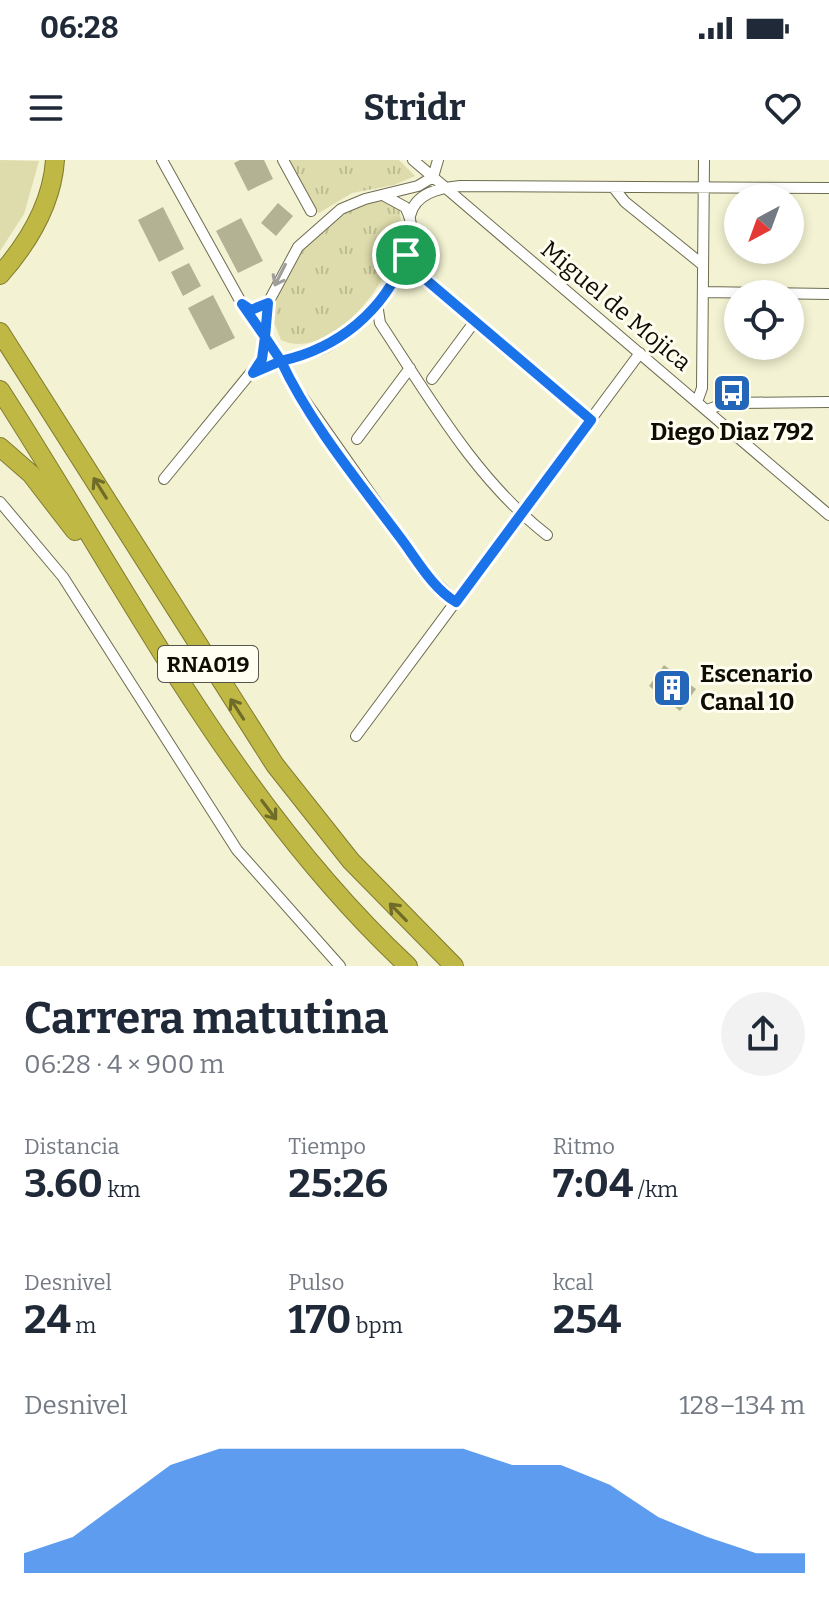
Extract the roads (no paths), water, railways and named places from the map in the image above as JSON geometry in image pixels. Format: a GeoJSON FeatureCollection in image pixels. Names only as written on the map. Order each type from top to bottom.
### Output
{"type":"FeatureCollection","features":[{"type":"Feature","properties":{"kind":"highway"},"geometry":{"type":"LineString","coordinates":[[0,260],[29,216],[39,192],[44,160]]}},
{"type":"Feature","properties":{"kind":"highway"},"geometry":{"type":"LineString","coordinates":[[0,275],[25,243],[43,211],[55,160]]}},
{"type":"Feature","properties":{"kind":"highway","name":"RNA019"},"geometry":{"type":"LineString","coordinates":[[0,332],[215,675],[284,777],[351,861],[454,966]]}},
{"type":"Feature","properties":{"kind":"highway","name":"RNA019"},"geometry":{"type":"LineString","coordinates":[[0,390],[186,688],[286,832],[346,903],[408,966]]}},
{"type":"Feature","properties":{"kind":"highway"},"geometry":{"type":"LineString","coordinates":[[0,447],[55,502],[145,641],[186,688]]}},
{"type":"Feature","properties":{"kind":"street"},"geometry":{"type":"LineString","coordinates":[[162,160],[242,304],[289,378],[418,562],[443,593],[456,602]]}},
{"type":"Feature","properties":{"kind":"street"},"geometry":{"type":"LineString","coordinates":[[283,160],[311,211],[313,223],[309,235]]}},
{"type":"Feature","properties":{"kind":"street","name":"Miguel de Mojica"},"geometry":{"type":"LineString","coordinates":[[413,160],[829,515]]}},
{"type":"Feature","properties":{"kind":"street"},"geometry":{"type":"LineString","coordinates":[[164,479],[262,359],[268,303],[284,267],[309,235],[331,215],[365,199],[418,186],[433,177],[438,160]]}},
{"type":"Feature","properties":{"kind":"street"},"geometry":{"type":"LineString","coordinates":[[697,402],[702,388],[704,160]]}},
{"type":"Feature","properties":{"kind":"street"},"geometry":{"type":"LineString","coordinates":[[253,373],[327,346],[359,322],[395,279],[408,249],[413,206],[422,197],[446,188],[829,188]]}},
{"type":"Feature","properties":{"kind":"street"},"geometry":{"type":"LineString","coordinates":[[614,188],[625,202],[703,265]]}},
{"type":"Feature","properties":{"kind":"street"},"geometry":{"type":"LineString","coordinates":[[382,195],[400,202],[410,216]]}},
{"type":"Feature","properties":{"kind":"street"},"geometry":{"type":"LineString","coordinates":[[311,211],[317,216],[331,215]]}},
{"type":"Feature","properties":{"kind":"street"},"geometry":{"type":"LineString","coordinates":[[408,249],[417,272],[591,420]]}},
{"type":"Feature","properties":{"kind":"street"},"geometry":{"type":"LineString","coordinates":[[395,279],[407,270],[417,272]]}},
{"type":"Feature","properties":{"kind":"street"},"geometry":{"type":"LineString","coordinates":[[704,292],[829,294]]}},
{"type":"Feature","properties":{"kind":"street"},"geometry":{"type":"LineString","coordinates":[[242,304],[251,310],[268,303]]}},
{"type":"Feature","properties":{"kind":"street"},"geometry":{"type":"LineString","coordinates":[[377,304],[380,323],[476,462],[521,515],[547,535]]}},
{"type":"Feature","properties":{"kind":"street"},"geometry":{"type":"LineString","coordinates":[[359,322],[367,319],[380,323]]}},
{"type":"Feature","properties":{"kind":"street"},"geometry":{"type":"LineString","coordinates":[[432,379],[475,321]]}},
{"type":"Feature","properties":{"kind":"street"},"geometry":{"type":"LineString","coordinates":[[356,736],[640,353]]}},
{"type":"Feature","properties":{"kind":"street"},"geometry":{"type":"LineString","coordinates":[[289,378],[290,366],[298,357]]}},
{"type":"Feature","properties":{"kind":"street"},"geometry":{"type":"LineString","coordinates":[[357,439],[410,368]]}},
{"type":"Feature","properties":{"kind":"street"},"geometry":{"type":"LineString","coordinates":[[707,410],[725,403],[829,402]]}},
{"type":"Feature","properties":{"kind":"street"},"geometry":{"type":"LineString","coordinates":[[0,502],[63,577],[237,850],[340,966]]}},
{"type":"Feature","properties":{"kind":"place","name":"Diego Diaz 792"},"geometry":{"type":"Point","coordinates":[732,393]}},
{"type":"Feature","properties":{"kind":"place","name":"Escenario Canal 10"},"geometry":{"type":"Point","coordinates":[672,688]}}]}
